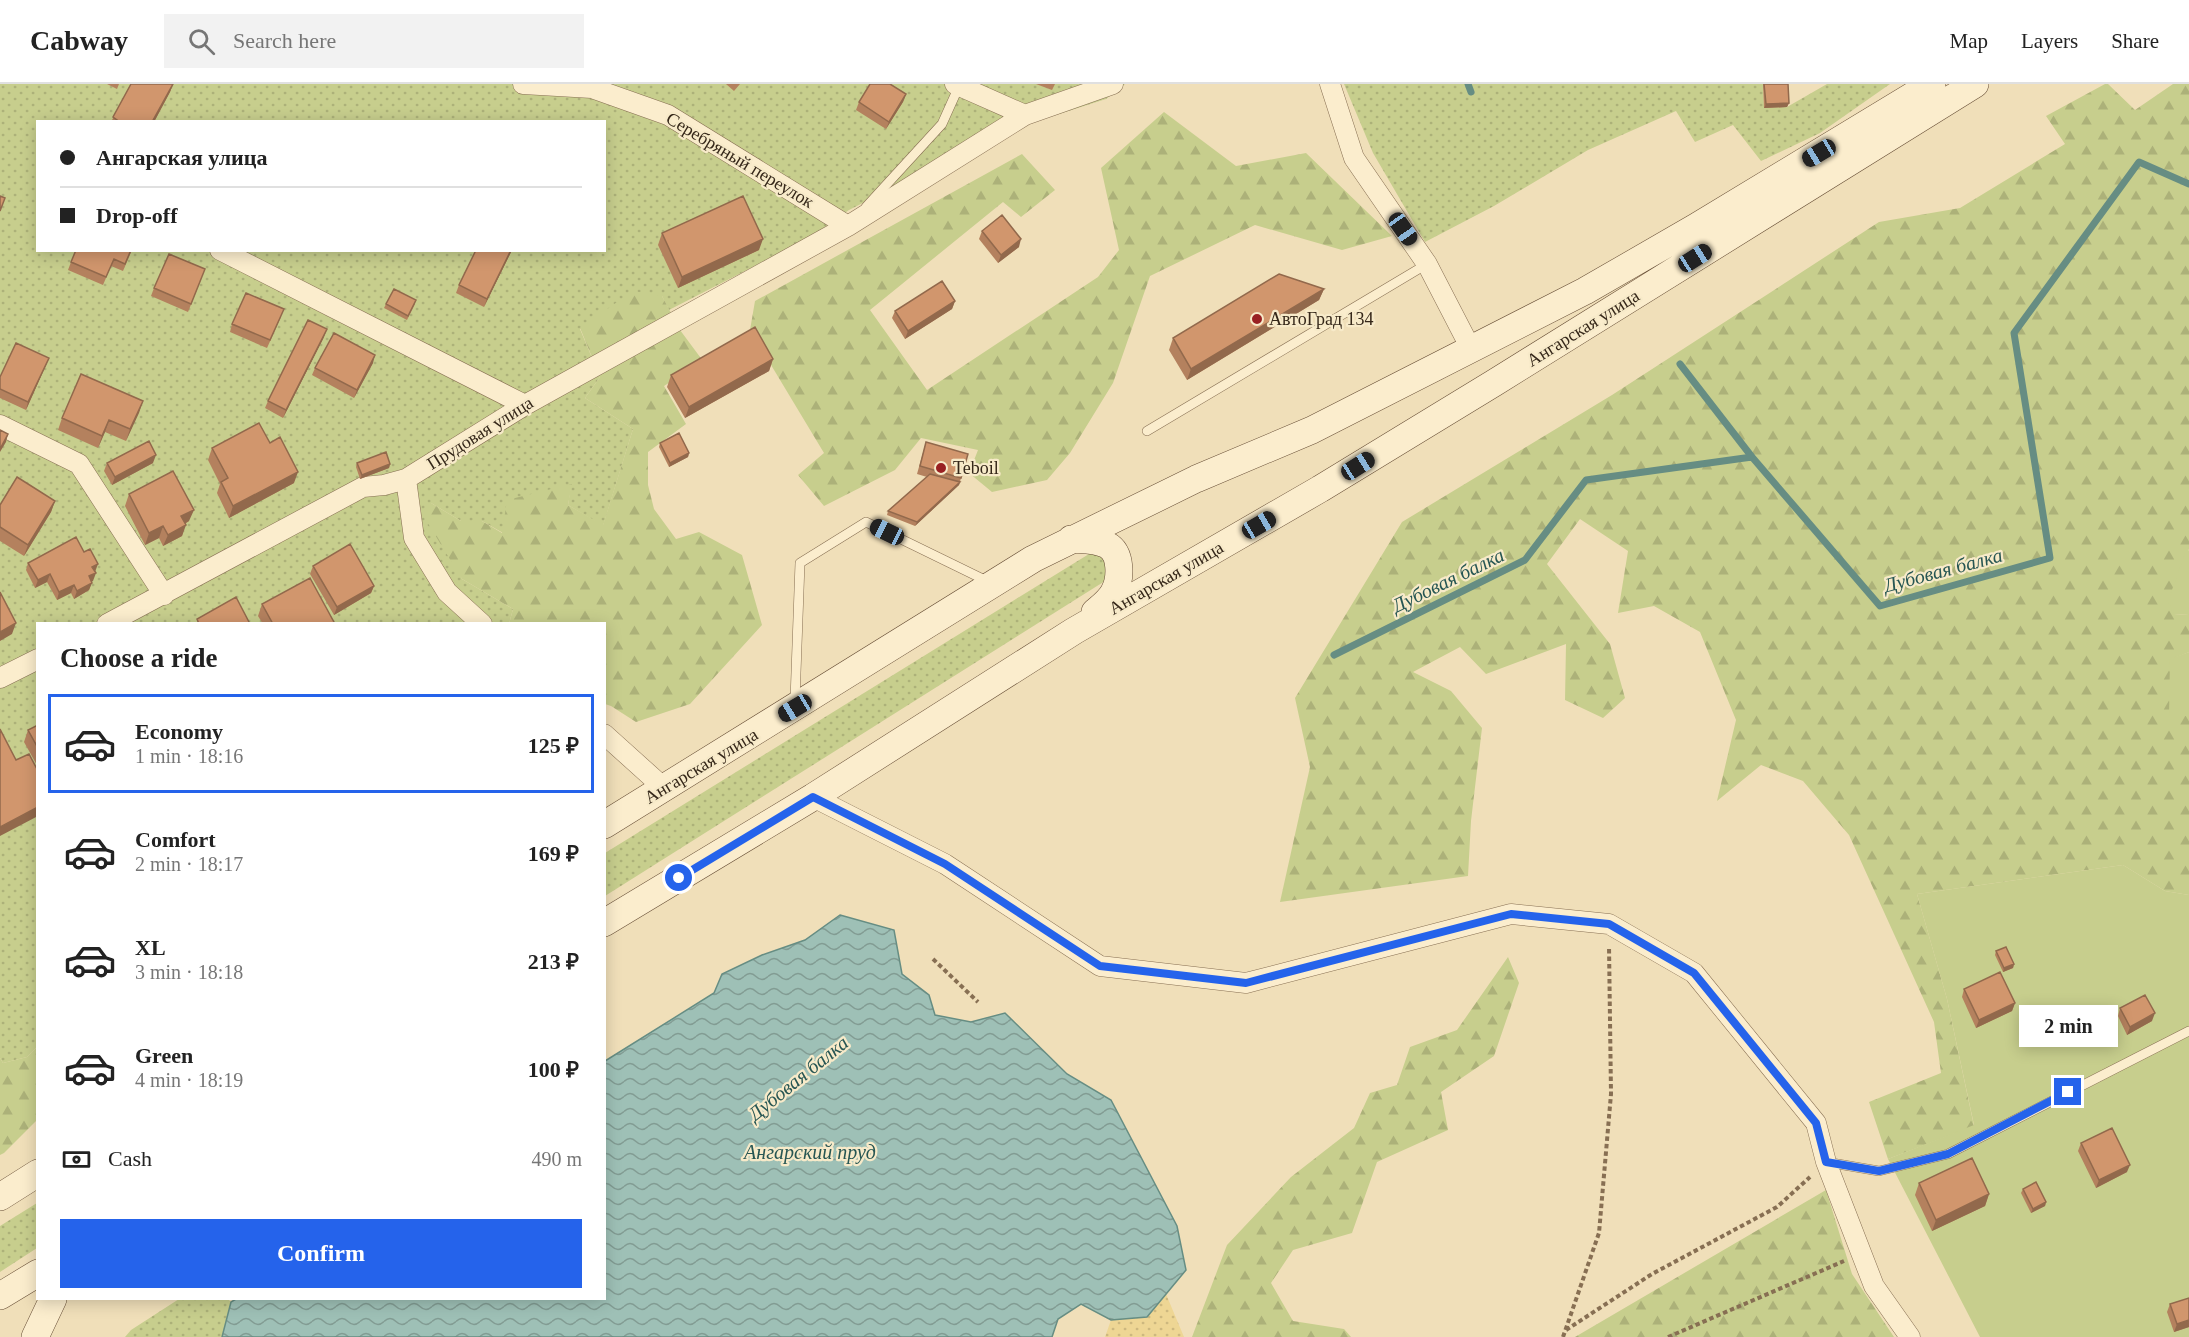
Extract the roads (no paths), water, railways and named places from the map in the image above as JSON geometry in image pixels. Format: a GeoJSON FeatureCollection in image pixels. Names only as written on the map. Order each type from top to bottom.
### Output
{"type":"FeatureCollection","features":[{"type":"Feature","properties":{"kind":"main road","name":"Ангарская улица"},"geometry":{"type":"LineString","coordinates":[[606,824],[992,584],[1071,539],[1196,479],[1312,430],[1585,291],[1666,245],[1932,84]]}},
{"type":"Feature","properties":{"kind":"main road","name":"Ангарская улица"},"geometry":{"type":"LineString","coordinates":[[606,922],[813,797],[1074,631],[1320,489],[1975,84]]}},
{"type":"Feature","properties":{"kind":"main road"},"geometry":{"type":"LineString","coordinates":[[1071,539],[1096,540],[1109,546],[1116,554],[1118,564],[1118,584],[1113,594],[1074,631]]}},
{"type":"Feature","properties":{"kind":"main road"},"geometry":{"type":"LineString","coordinates":[[0,1174],[36,1163]]}},
{"type":"Feature","properties":{"kind":"main road"},"geometry":{"type":"LineString","coordinates":[[0,1197],[36,1174]]}},
{"type":"Feature","properties":{"kind":"main road"},"geometry":{"type":"LineString","coordinates":[[0,1296],[36,1274]]}},
{"type":"Feature","properties":{"kind":"main road"},"geometry":{"type":"LineString","coordinates":[[35,1337],[53,1300]]}},
{"type":"Feature","properties":{"kind":"street","name":"Серебряный переулок"},"geometry":{"type":"LineString","coordinates":[[524,84],[592,88],[668,115],[848,226]]}},
{"type":"Feature","properties":{"kind":"street","name":"Прудовая улица"},"geometry":{"type":"LineString","coordinates":[[111,622],[363,487],[384,485],[406,478],[525,405],[848,226],[1025,115],[1113,84]]}},
{"type":"Feature","properties":{"kind":"street"},"geometry":{"type":"LineString","coordinates":[[1329,84],[1354,158],[1427,264],[1471,349]]}},
{"type":"Feature","properties":{"kind":"street"},"geometry":{"type":"LineString","coordinates":[[958,85],[1025,115]]}},
{"type":"Feature","properties":{"kind":"street"},"geometry":{"type":"LineString","coordinates":[[224,252],[525,405]]}},
{"type":"Feature","properties":{"kind":"street"},"geometry":{"type":"LineString","coordinates":[[0,424],[79,464],[164,595]]}},
{"type":"Feature","properties":{"kind":"street"},"geometry":{"type":"LineString","coordinates":[[406,478],[414,538],[447,592],[480,622]]}},
{"type":"Feature","properties":{"kind":"street"},"geometry":{"type":"LineString","coordinates":[[0,678],[36,660]]}},
{"type":"Feature","properties":{"kind":"street"},"geometry":{"type":"LineString","coordinates":[[606,736],[664,788]]}},
{"type":"Feature","properties":{"kind":"street"},"geometry":{"type":"LineString","coordinates":[[813,797],[945,864],[1100,966],[1246,983],[1511,914],[1609,924],[1694,973],[1816,1123],[1826,1162],[1874,1287],[1910,1337]]}},
{"type":"Feature","properties":{"kind":"lane"},"geometry":{"type":"LineString","coordinates":[[848,226],[942,124],[958,85]]}},
{"type":"Feature","properties":{"kind":"lane"},"geometry":{"type":"LineString","coordinates":[[1147,431],[1427,264]]}},
{"type":"Feature","properties":{"kind":"lane"},"geometry":{"type":"LineString","coordinates":[[795,708],[800,563],[866,522],[992,584]]}},
{"type":"Feature","properties":{"kind":"lane"},"geometry":{"type":"LineString","coordinates":[[1826,1162],[1879,1171],[1948,1154],[2189,1031]]}},
{"type":"Feature","properties":{"kind":"water","name":"Ангарский пруд"},"geometry":{"type":"Polygon","coordinates":[[[840,915],[894,930],[902,974],[929,995],[935,1015],[971,1022],[1005,1013],[1067,1074],[1111,1100],[1177,1226],[1186,1270],[1147,1317],[1111,1320],[1081,1304],[1058,1319],[1052,1337],[222,1337],[231,1302],[234,1300],[606,1300],[606,1060],[714,993],[722,974],[762,955],[805,940],[840,915]]]}},
{"type":"Feature","properties":{"kind":"waterway"},"geometry":{"type":"LineString","coordinates":[[1468,84],[1471,92]]}},
{"type":"Feature","properties":{"kind":"waterway","name":"Дубовая балка"},"geometry":{"type":"LineString","coordinates":[[1334,655],[1525,560],[1586,480],[1752,457],[1880,606],[2050,558],[2014,333],[2139,162],[2189,184]]}},
{"type":"Feature","properties":{"kind":"waterway"},"geometry":{"type":"LineString","coordinates":[[1680,364],[1752,457]]}},
{"type":"Feature","properties":{"kind":"place","name":"АвтоГрад 134"},"geometry":{"type":"Point","coordinates":[1257,319]}},
{"type":"Feature","properties":{"kind":"place","name":"Teboil"},"geometry":{"type":"Point","coordinates":[941,468]}}]}
